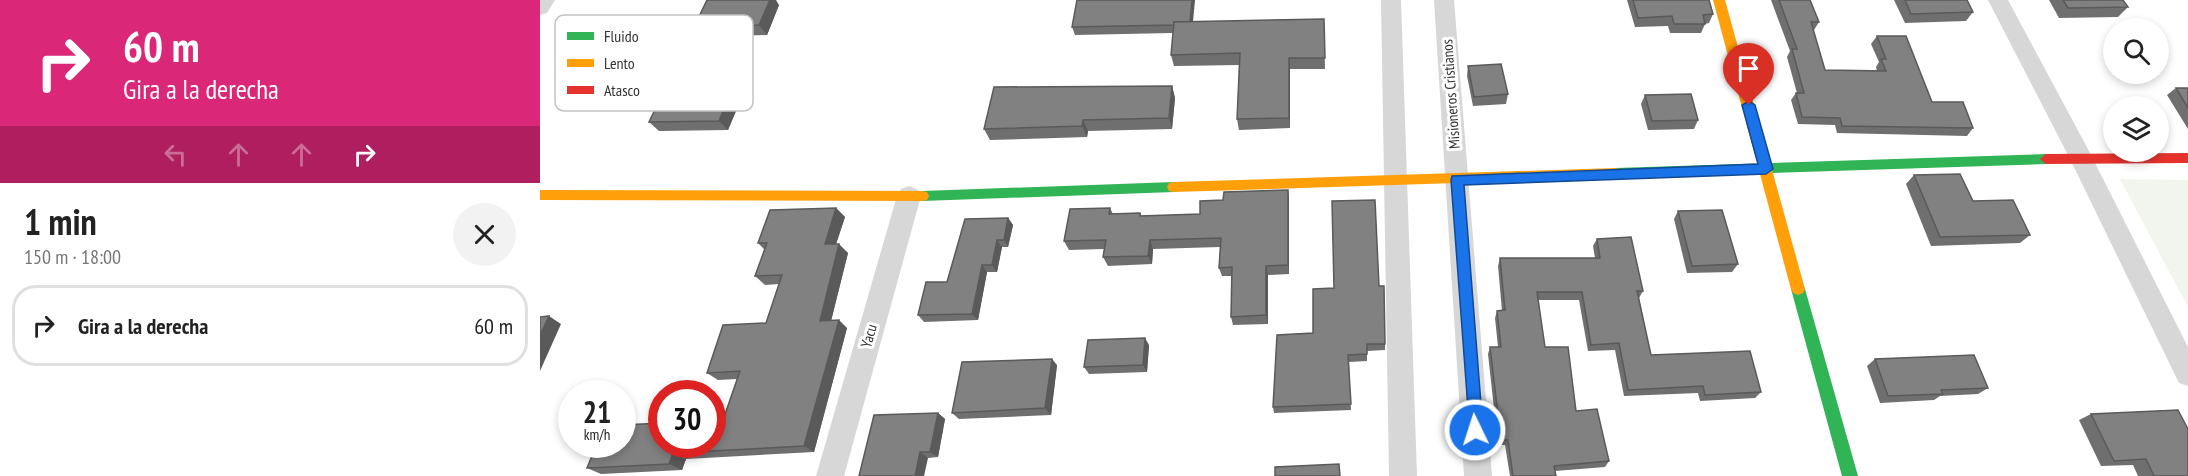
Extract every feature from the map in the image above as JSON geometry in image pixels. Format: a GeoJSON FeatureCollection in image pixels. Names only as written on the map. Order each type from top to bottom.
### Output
{"type":"FeatureCollection","features":[{"type":"Feature","properties":{"kind":"street"},"geometry":{"type":"LineString","coordinates":[[540,8],[545,0]]}},
{"type":"Feature","properties":{"kind":"street"},"geometry":{"type":"LineString","coordinates":[[1391,0],[1403,476]]}},
{"type":"Feature","properties":{"kind":"street","name":"Misioneros Cristianos"},"geometry":{"type":"LineString","coordinates":[[1444,0],[1478,476]]}},
{"type":"Feature","properties":{"kind":"street"},"geometry":{"type":"LineString","coordinates":[[1719,0],[1850,476]]}},
{"type":"Feature","properties":{"kind":"street"},"geometry":{"type":"LineString","coordinates":[[1998,0],[2081,158],[2188,374]]}},
{"type":"Feature","properties":{"kind":"street"},"geometry":{"type":"LineString","coordinates":[[540,195],[909,196],[2081,158],[2188,158]]}},
{"type":"Feature","properties":{"kind":"street","name":"Yacu"},"geometry":{"type":"LineString","coordinates":[[830,476],[909,196]]}},
{"type":"Feature","properties":{"kind":"shaded area"},"geometry":{"type":"Polygon","coordinates":[[[2120,179],[2188,180],[2188,307],[2120,179]]]}},
{"type":"Feature","properties":{"kind":"building"},"geometry":{"type":"Polygon","coordinates":[[[707,0],[770,0],[759,25],[753,25],[753,15],[700,15],[707,0]]]}},
{"type":"Feature","properties":{"kind":"building"},"geometry":{"type":"Polygon","coordinates":[[[1077,0],[1192,0],[1190,22],[1174,22],[1174,25],[1072,27],[1077,0]]]}},
{"type":"Feature","properties":{"kind":"building"},"geometry":{"type":"Polygon","coordinates":[[[1633,0],[1709,0],[1713,14],[1703,15],[1705,24],[1674,24],[1672,16],[1638,18],[1633,0]]]}},
{"type":"Feature","properties":{"kind":"building"},"geometry":{"type":"Polygon","coordinates":[[[1779,0],[1810,0],[1819,22],[1811,22],[1825,70],[1886,71],[1881,59],[1886,59],[1877,36],[1906,36],[1932,102],[1963,102],[1973,128],[1842,126],[1840,118],[1802,117],[1796,93],[1804,93],[1792,49],[1797,49],[1779,0]]]}},
{"type":"Feature","properties":{"kind":"building"},"geometry":{"type":"Polygon","coordinates":[[[1905,0],[1967,0],[1973,12],[1911,14],[1905,0]]]}},
{"type":"Feature","properties":{"kind":"building"},"geometry":{"type":"Polygon","coordinates":[[[2063,0],[2123,0],[2128,7],[2068,8],[2063,0]]]}},
{"type":"Feature","properties":{"kind":"building"},"geometry":{"type":"Polygon","coordinates":[[[1324,19],[1325,58],[1289,58],[1289,118],[1237,119],[1240,53],[1171,55],[1174,22],[1324,19]]]}},
{"type":"Feature","properties":{"kind":"building"},"geometry":{"type":"Polygon","coordinates":[[[1501,64],[1508,94],[1474,97],[1468,66],[1501,64]]]}},
{"type":"Feature","properties":{"kind":"building"},"geometry":{"type":"Polygon","coordinates":[[[1172,86],[1169,118],[1083,120],[1082,126],[984,129],[994,87],[1172,86]]]}},
{"type":"Feature","properties":{"kind":"building"},"geometry":{"type":"Polygon","coordinates":[[[2176,88],[2188,88],[2188,108],[2176,88]]]}},
{"type":"Feature","properties":{"kind":"building"},"geometry":{"type":"Polygon","coordinates":[[[1691,94],[1698,120],[1652,121],[1645,95],[1691,94]]]}},
{"type":"Feature","properties":{"kind":"building"},"geometry":{"type":"Polygon","coordinates":[[[654,111],[723,111],[719,121],[649,122],[654,111]]]}},
{"type":"Feature","properties":{"kind":"building"},"geometry":{"type":"Polygon","coordinates":[[[1960,174],[1973,201],[2013,200],[2030,235],[1940,237],[1914,175],[1960,174]]]}},
{"type":"Feature","properties":{"kind":"building"},"geometry":{"type":"Polygon","coordinates":[[[1288,190],[1288,265],[1266,266],[1266,315],[1231,317],[1232,267],[1219,268],[1221,238],[1150,240],[1148,256],[1103,257],[1106,240],[1064,241],[1070,209],[1110,208],[1109,214],[1140,213],[1140,216],[1200,214],[1200,201],[1223,200],[1224,192],[1288,190]]]}},
{"type":"Feature","properties":{"kind":"building"},"geometry":{"type":"Polygon","coordinates":[[[1375,200],[1379,286],[1384,286],[1385,344],[1367,344],[1367,354],[1348,355],[1351,404],[1273,407],[1277,335],[1313,333],[1313,289],[1334,288],[1332,201],[1375,200]]]}},
{"type":"Feature","properties":{"kind":"building"},"geometry":{"type":"Polygon","coordinates":[[[836,208],[825,244],[839,244],[820,321],[839,320],[804,446],[726,450],[726,411],[740,371],[707,373],[723,325],[766,323],[782,275],[755,276],[767,243],[758,243],[770,210],[836,208]]]}},
{"type":"Feature","properties":{"kind":"building"},"geometry":{"type":"Polygon","coordinates":[[[1722,210],[1738,264],[1692,266],[1678,211],[1722,210]]]}},
{"type":"Feature","properties":{"kind":"building"},"geometry":{"type":"Polygon","coordinates":[[[1008,218],[1004,240],[997,240],[992,265],[982,265],[972,314],[918,315],[926,282],[947,282],[965,219],[1008,218]]]}},
{"type":"Feature","properties":{"kind":"building"},"geometry":{"type":"Polygon","coordinates":[[[1631,237],[1643,291],[1637,291],[1651,355],[1750,351],[1761,392],[1705,395],[1703,386],[1628,390],[1619,343],[1591,345],[1582,292],[1537,292],[1545,347],[1568,347],[1576,411],[1597,409],[1609,461],[1554,466],[1556,476],[1513,476],[1508,440],[1501,440],[1490,347],[1501,347],[1497,311],[1505,310],[1500,258],[1600,258],[1597,239],[1631,237]]]}},
{"type":"Feature","properties":{"kind":"building"},"geometry":{"type":"Polygon","coordinates":[[[549,316],[540,335],[540,317],[549,316]]]}},
{"type":"Feature","properties":{"kind":"building"},"geometry":{"type":"Polygon","coordinates":[[[1145,338],[1143,365],[1084,367],[1088,340],[1145,338]]]}},
{"type":"Feature","properties":{"kind":"building"},"geometry":{"type":"Polygon","coordinates":[[[1974,355],[1988,388],[1941,390],[1943,394],[1888,396],[1875,359],[1974,355]]]}},
{"type":"Feature","properties":{"kind":"building"},"geometry":{"type":"Polygon","coordinates":[[[1052,359],[1045,408],[952,413],[962,362],[1052,359]]]}},
{"type":"Feature","properties":{"kind":"building"},"geometry":{"type":"Polygon","coordinates":[[[2178,410],[2188,429],[2188,476],[2154,476],[2146,459],[2114,461],[2091,414],[2178,410]]]}},
{"type":"Feature","properties":{"kind":"building"},"geometry":{"type":"Polygon","coordinates":[[[938,413],[930,452],[920,452],[915,476],[859,476],[874,415],[938,413]]]}},
{"type":"Feature","properties":{"kind":"building"},"geometry":{"type":"Polygon","coordinates":[[[636,424],[648,424],[648,458],[671,458],[669,464],[587,468],[591,458],[636,458],[636,424]]]}},
{"type":"Feature","properties":{"kind":"building"},"geometry":{"type":"Polygon","coordinates":[[[1339,464],[1340,476],[1275,476],[1275,467],[1339,464]]]}},
{"type":"Feature","properties":{"kind":"traffic: fast"},"geometry":{"type":"LineString","coordinates":[[1615,173],[2046,159]]}},
{"type":"Feature","properties":{"kind":"traffic: fast"},"geometry":{"type":"LineString","coordinates":[[922,196],[1174,187]]}},
{"type":"Feature","properties":{"kind":"traffic: fast"},"geometry":{"type":"LineString","coordinates":[[1798,289],[1850,476]]}},
{"type":"Feature","properties":{"kind":"traffic: slow"},"geometry":{"type":"LineString","coordinates":[[1719,0],[1798,289]]}},
{"type":"Feature","properties":{"kind":"traffic: slow"},"geometry":{"type":"LineString","coordinates":[[1174,187],[1615,173]]}},
{"type":"Feature","properties":{"kind":"traffic: slow"},"geometry":{"type":"LineString","coordinates":[[540,195],[922,196]]}},
{"type":"Feature","properties":{"kind":"traffic: jam"},"geometry":{"type":"LineString","coordinates":[[2046,159],[2188,158]]}},
{"type":"Feature","properties":{"kind":"route"},"geometry":{"type":"LineString","coordinates":[[1475,430],[1457,180],[1766,169],[1749,105]]}}]}
